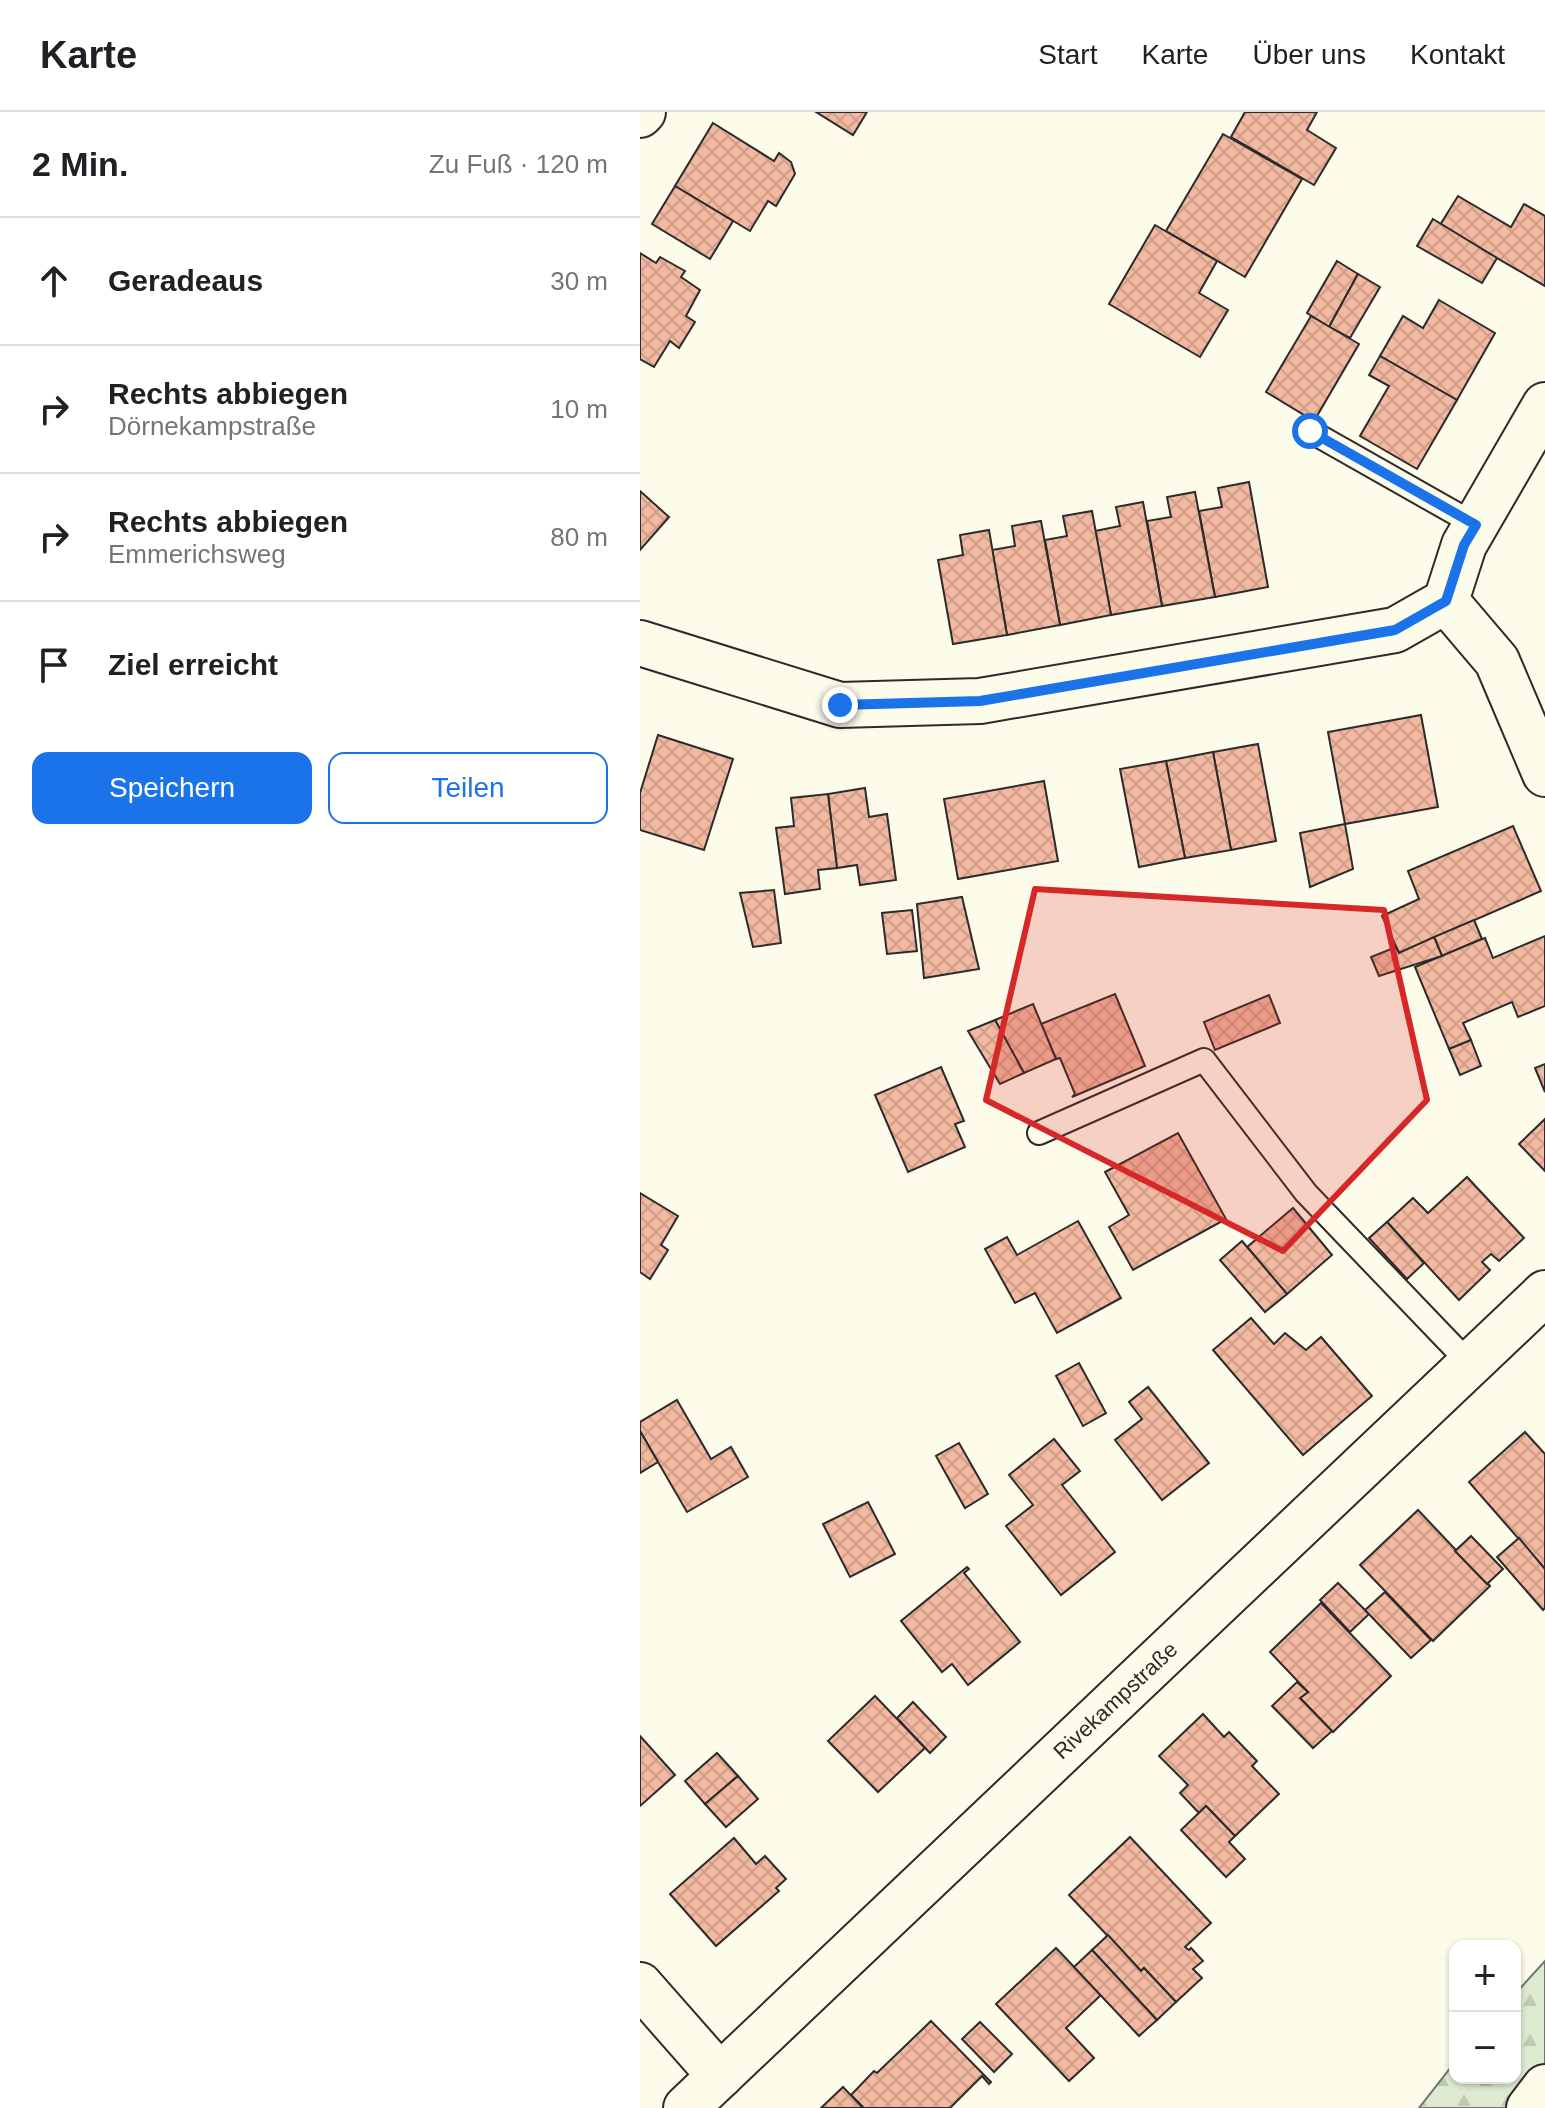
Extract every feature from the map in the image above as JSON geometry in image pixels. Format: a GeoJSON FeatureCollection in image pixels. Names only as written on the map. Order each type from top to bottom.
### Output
{"type":"FeatureCollection","features":[{"type":"Feature","properties":{"kind":"street"},"geometry":{"type":"LineString","coordinates":[[640,643],[840,705],[980,701],[1395,630],[1446,601],[1464,545],[1545,405]]}},
{"type":"Feature","properties":{"kind":"street"},"geometry":{"type":"LineString","coordinates":[[1446,601],[1497,661],[1545,774]]}},
{"type":"Feature","properties":{"kind":"street","name":"Rivekampstraße"},"geometry":{"type":"LineString","coordinates":[[686,2108],[1545,1293]]}},
{"type":"Feature","properties":{"kind":"street"},"geometry":{"type":"LineString","coordinates":[[640,1985],[720,2076]]}},
{"type":"Feature","properties":{"kind":"street"},"geometry":{"type":"LineString","coordinates":[[1529,2108],[1545,2087]]}},
{"type":"Feature","properties":{"kind":"lane"},"geometry":{"type":"LineString","coordinates":[[1310,431],[1476,525]]}},
{"type":"Feature","properties":{"kind":"lane"},"geometry":{"type":"LineString","coordinates":[[1039,1133],[1204,1060],[1306,1193],[1470,1364]]}},
{"type":"Feature","properties":{"kind":"highlighted area"},"geometry":{"type":"Polygon","coordinates":[[[1035,889],[1384,910],[1427,1100],[1283,1251],[986,1100],[1035,889]]]}},
{"type":"Feature","properties":{"kind":"green space"},"geometry":{"type":"Polygon","coordinates":[[[1545,1961],[1545,2069],[1513,2108],[1419,2108],[1449,2070],[1449,2084],[1521,2084],[1521,1987],[1545,1961]]]}},
{"type":"Feature","properties":{"kind":"building"},"geometry":{"type":"Polygon","coordinates":[[[816,112],[867,112],[853,135],[816,112]]]}},
{"type":"Feature","properties":{"kind":"building"},"geometry":{"type":"Polygon","coordinates":[[[1245,112],[1317,112],[1307,130],[1336,148],[1314,185],[1231,137],[1245,112]]]}},
{"type":"Feature","properties":{"kind":"building"},"geometry":{"type":"Polygon","coordinates":[[[713,123],[774,161],[779,153],[791,162],[795,174],[776,206],[768,201],[750,231],[675,186],[713,123]]]}},
{"type":"Feature","properties":{"kind":"building"},"geometry":{"type":"Polygon","coordinates":[[[1223,134],[1302,179],[1245,277],[1166,231],[1223,134]]]}},
{"type":"Feature","properties":{"kind":"building"},"geometry":{"type":"Polygon","coordinates":[[[675,186],[733,221],[710,259],[652,224],[675,186]]]}},
{"type":"Feature","properties":{"kind":"building"},"geometry":{"type":"Polygon","coordinates":[[[1458,196],[1511,227],[1524,204],[1545,216],[1545,286],[1440,225],[1458,196]]]}},
{"type":"Feature","properties":{"kind":"building"},"geometry":{"type":"Polygon","coordinates":[[[1433,219],[1497,258],[1482,283],[1417,246],[1433,219]]]}},
{"type":"Feature","properties":{"kind":"building"},"geometry":{"type":"Polygon","coordinates":[[[1155,225],[1217,261],[1199,293],[1228,310],[1200,357],[1109,304],[1155,225]]]}},
{"type":"Feature","properties":{"kind":"building"},"geometry":{"type":"Polygon","coordinates":[[[640,253],[656,263],[660,257],[685,271],[681,277],[700,290],[686,316],[695,322],[679,348],[670,341],[654,367],[640,359],[640,253]]]}},
{"type":"Feature","properties":{"kind":"building"},"geometry":{"type":"Polygon","coordinates":[[[1337,261],[1358,274],[1329,327],[1307,313],[1337,261]]]}},
{"type":"Feature","properties":{"kind":"building"},"geometry":{"type":"Polygon","coordinates":[[[1358,274],[1380,287],[1350,338],[1329,327],[1358,274]]]}},
{"type":"Feature","properties":{"kind":"building"},"geometry":{"type":"Polygon","coordinates":[[[1439,300],[1495,333],[1457,400],[1380,356],[1403,316],[1423,328],[1439,300]]]}},
{"type":"Feature","properties":{"kind":"building"},"geometry":{"type":"Polygon","coordinates":[[[1311,316],[1359,344],[1314,421],[1266,392],[1311,316]]]}},
{"type":"Feature","properties":{"kind":"building"},"geometry":{"type":"Polygon","coordinates":[[[1380,356],[1457,400],[1417,469],[1360,436],[1389,386],[1369,375],[1380,356]]]}},
{"type":"Feature","properties":{"kind":"building"},"geometry":{"type":"Polygon","coordinates":[[[1249,482],[1268,587],[1215,597],[1199,511],[1222,507],[1218,488],[1249,482]]]}},
{"type":"Feature","properties":{"kind":"building"},"geometry":{"type":"Polygon","coordinates":[[[640,491],[669,517],[640,550],[640,491]]]}},
{"type":"Feature","properties":{"kind":"building"},"geometry":{"type":"Polygon","coordinates":[[[1195,492],[1215,597],[1162,606],[1147,521],[1171,517],[1167,497],[1195,492]]]}},
{"type":"Feature","properties":{"kind":"building"},"geometry":{"type":"Polygon","coordinates":[[[1143,502],[1162,606],[1111,615],[1095,531],[1120,526],[1116,507],[1143,502]]]}},
{"type":"Feature","properties":{"kind":"building"},"geometry":{"type":"Polygon","coordinates":[[[1092,511],[1111,615],[1060,625],[1045,540],[1067,536],[1063,516],[1092,511]]]}},
{"type":"Feature","properties":{"kind":"building"},"geometry":{"type":"Polygon","coordinates":[[[1041,521],[1060,625],[1007,635],[992,550],[1015,546],[1012,526],[1041,521]]]}},
{"type":"Feature","properties":{"kind":"building"},"geometry":{"type":"Polygon","coordinates":[[[989,530],[1007,635],[953,644],[938,560],[963,555],[960,535],[989,530]]]}},
{"type":"Feature","properties":{"kind":"building"},"geometry":{"type":"Polygon","coordinates":[[[1421,715],[1438,807],[1345,824],[1328,732],[1421,715]]]}},
{"type":"Feature","properties":{"kind":"building"},"geometry":{"type":"Polygon","coordinates":[[[658,735],[733,759],[704,850],[640,830],[640,793],[658,735]]]}},
{"type":"Feature","properties":{"kind":"building"},"geometry":{"type":"Polygon","coordinates":[[[1258,744],[1276,841],[1231,850],[1213,752],[1258,744]]]}},
{"type":"Feature","properties":{"kind":"building"},"geometry":{"type":"Polygon","coordinates":[[[1213,752],[1231,850],[1185,858],[1166,761],[1213,752]]]}},
{"type":"Feature","properties":{"kind":"building"},"geometry":{"type":"Polygon","coordinates":[[[1166,761],[1185,858],[1139,867],[1120,769],[1166,761]]]}},
{"type":"Feature","properties":{"kind":"building"},"geometry":{"type":"Polygon","coordinates":[[[1044,781],[1058,861],[958,879],[944,799],[1044,781]]]}},
{"type":"Feature","properties":{"kind":"building"},"geometry":{"type":"Polygon","coordinates":[[[865,788],[869,817],[887,814],[896,880],[860,885],[857,865],[837,868],[828,794],[865,788]]]}},
{"type":"Feature","properties":{"kind":"building"},"geometry":{"type":"Polygon","coordinates":[[[828,794],[837,868],[818,870],[820,889],[785,894],[776,828],[794,826],[791,798],[828,794]]]}},
{"type":"Feature","properties":{"kind":"building"},"geometry":{"type":"Polygon","coordinates":[[[1345,824],[1353,869],[1310,887],[1300,833],[1345,824]]]}},
{"type":"Feature","properties":{"kind":"building"},"geometry":{"type":"Polygon","coordinates":[[[1513,826],[1541,891],[1399,953],[1382,916],[1419,899],[1408,871],[1513,826]]]}},
{"type":"Feature","properties":{"kind":"building"},"geometry":{"type":"Polygon","coordinates":[[[774,890],[781,943],[753,947],[740,893],[774,890]]]}},
{"type":"Feature","properties":{"kind":"building"},"geometry":{"type":"Polygon","coordinates":[[[962,897],[979,969],[924,978],[917,904],[962,897]]]}},
{"type":"Feature","properties":{"kind":"building"},"geometry":{"type":"Polygon","coordinates":[[[912,910],[917,951],[887,954],[882,913],[912,910]]]}},
{"type":"Feature","properties":{"kind":"building"},"geometry":{"type":"Polygon","coordinates":[[[1474,920],[1482,939],[1442,956],[1434,937],[1474,920]]]}},
{"type":"Feature","properties":{"kind":"building"},"geometry":{"type":"Polygon","coordinates":[[[1545,936],[1545,1006],[1518,1017],[1512,1002],[1463,1023],[1471,1040],[1449,1049],[1415,967],[1485,938],[1493,958],[1545,936]]]}},
{"type":"Feature","properties":{"kind":"building"},"geometry":{"type":"Polygon","coordinates":[[[1434,937],[1442,956],[1379,976],[1371,957],[1396,947],[1399,953],[1434,937]]]}},
{"type":"Feature","properties":{"kind":"building"},"geometry":{"type":"Polygon","coordinates":[[[1115,994],[1145,1066],[1072,1097],[1075,1094],[1060,1058],[1056,1059],[1041,1024],[1115,994]]]}},
{"type":"Feature","properties":{"kind":"building"},"geometry":{"type":"Polygon","coordinates":[[[1269,995],[1280,1023],[1215,1050],[1204,1022],[1269,995]]]}},
{"type":"Feature","properties":{"kind":"building"},"geometry":{"type":"Polygon","coordinates":[[[1033,1004],[1056,1059],[1024,1073],[995,1020],[1033,1004]]]}},
{"type":"Feature","properties":{"kind":"building"},"geometry":{"type":"Polygon","coordinates":[[[995,1020],[1024,1073],[1000,1084],[968,1031],[995,1020]]]}},
{"type":"Feature","properties":{"kind":"building"},"geometry":{"type":"Polygon","coordinates":[[[1471,1040],[1481,1066],[1460,1075],[1449,1049],[1471,1040]]]}},
{"type":"Feature","properties":{"kind":"building"},"geometry":{"type":"Polygon","coordinates":[[[1545,1064],[1545,1092],[1535,1068],[1545,1064]]]}},
{"type":"Feature","properties":{"kind":"building"},"geometry":{"type":"Polygon","coordinates":[[[941,1067],[964,1121],[955,1124],[965,1147],[908,1172],[875,1095],[941,1067]]]}},
{"type":"Feature","properties":{"kind":"building"},"geometry":{"type":"Polygon","coordinates":[[[1545,1119],[1545,1171],[1519,1144],[1545,1119]]]}},
{"type":"Feature","properties":{"kind":"building"},"geometry":{"type":"Polygon","coordinates":[[[1178,1133],[1226,1219],[1133,1270],[1109,1227],[1129,1215],[1105,1172],[1178,1133]]]}},
{"type":"Feature","properties":{"kind":"building"},"geometry":{"type":"Polygon","coordinates":[[[1467,1177],[1524,1238],[1499,1261],[1491,1254],[1482,1262],[1490,1270],[1459,1300],[1387,1222],[1413,1198],[1428,1213],[1467,1177]]]}},
{"type":"Feature","properties":{"kind":"building"},"geometry":{"type":"Polygon","coordinates":[[[640,1193],[678,1216],[661,1245],[668,1250],[650,1279],[640,1272],[640,1193]]]}},
{"type":"Feature","properties":{"kind":"building"},"geometry":{"type":"Polygon","coordinates":[[[1293,1208],[1332,1255],[1287,1294],[1247,1247],[1293,1208]]]}},
{"type":"Feature","properties":{"kind":"building"},"geometry":{"type":"Polygon","coordinates":[[[1078,1221],[1121,1298],[1057,1333],[1035,1293],[1015,1303],[985,1249],[1007,1237],[1017,1255],[1078,1221]]]}},
{"type":"Feature","properties":{"kind":"building"},"geometry":{"type":"Polygon","coordinates":[[[1387,1222],[1424,1263],[1407,1279],[1369,1238],[1387,1222]]]}},
{"type":"Feature","properties":{"kind":"building"},"geometry":{"type":"Polygon","coordinates":[[[1242,1241],[1287,1294],[1265,1312],[1220,1260],[1242,1241]]]}},
{"type":"Feature","properties":{"kind":"building"},"geometry":{"type":"Polygon","coordinates":[[[1251,1318],[1274,1344],[1285,1333],[1306,1350],[1321,1337],[1372,1396],[1303,1455],[1213,1350],[1251,1318]]]}},
{"type":"Feature","properties":{"kind":"building"},"geometry":{"type":"Polygon","coordinates":[[[1079,1363],[1106,1413],[1083,1426],[1056,1376],[1079,1363]]]}},
{"type":"Feature","properties":{"kind":"building"},"geometry":{"type":"Polygon","coordinates":[[[1148,1387],[1209,1463],[1162,1500],[1115,1440],[1142,1419],[1129,1402],[1148,1387]]]}},
{"type":"Feature","properties":{"kind":"building"},"geometry":{"type":"Polygon","coordinates":[[[677,1400],[711,1459],[731,1447],[748,1477],[687,1512],[640,1431],[640,1422],[677,1400]]]}},
{"type":"Feature","properties":{"kind":"building"},"geometry":{"type":"Polygon","coordinates":[[[640,1431],[658,1462],[640,1473],[640,1431]]]}},
{"type":"Feature","properties":{"kind":"building"},"geometry":{"type":"Polygon","coordinates":[[[1525,1432],[1545,1454],[1545,1569],[1469,1482],[1525,1432]]]}},
{"type":"Feature","properties":{"kind":"building"},"geometry":{"type":"Polygon","coordinates":[[[1054,1439],[1080,1471],[1062,1485],[1115,1552],[1061,1595],[1006,1526],[1033,1505],[1009,1475],[1054,1439]]]}},
{"type":"Feature","properties":{"kind":"building"},"geometry":{"type":"Polygon","coordinates":[[[959,1443],[988,1494],[965,1508],[936,1456],[959,1443]]]}},
{"type":"Feature","properties":{"kind":"building"},"geometry":{"type":"Polygon","coordinates":[[[868,1502],[895,1554],[850,1577],[823,1524],[868,1502]]]}},
{"type":"Feature","properties":{"kind":"building"},"geometry":{"type":"Polygon","coordinates":[[[1418,1510],[1490,1586],[1433,1641],[1360,1565],[1418,1510]]]}},
{"type":"Feature","properties":{"kind":"building"},"geometry":{"type":"Polygon","coordinates":[[[1471,1536],[1503,1569],[1487,1584],[1455,1551],[1471,1536]]]}},
{"type":"Feature","properties":{"kind":"building"},"geometry":{"type":"Polygon","coordinates":[[[1519,1538],[1545,1569],[1543,1610],[1497,1557],[1519,1538]]]}},
{"type":"Feature","properties":{"kind":"building"},"geometry":{"type":"Polygon","coordinates":[[[967,1567],[969,1569],[964,1573],[1020,1642],[968,1685],[952,1664],[942,1672],[901,1621],[967,1567]]]}},
{"type":"Feature","properties":{"kind":"building"},"geometry":{"type":"Polygon","coordinates":[[[1338,1583],[1369,1614],[1350,1632],[1320,1600],[1338,1583]]]}},
{"type":"Feature","properties":{"kind":"building"},"geometry":{"type":"Polygon","coordinates":[[[1385,1592],[1431,1640],[1411,1658],[1365,1610],[1385,1592]]]}},
{"type":"Feature","properties":{"kind":"building"},"geometry":{"type":"Polygon","coordinates":[[[1321,1603],[1391,1676],[1333,1732],[1300,1698],[1308,1692],[1270,1652],[1321,1603]]]}},
{"type":"Feature","properties":{"kind":"building"},"geometry":{"type":"Polygon","coordinates":[[[1297,1682],[1308,1692],[1300,1698],[1332,1731],[1313,1748],[1272,1706],[1297,1682]]]}},
{"type":"Feature","properties":{"kind":"building"},"geometry":{"type":"Polygon","coordinates":[[[875,1696],[925,1748],[878,1792],[828,1741],[875,1696]]]}},
{"type":"Feature","properties":{"kind":"building"},"geometry":{"type":"Polygon","coordinates":[[[913,1702],[946,1737],[930,1753],[897,1718],[913,1702]]]}},
{"type":"Feature","properties":{"kind":"building"},"geometry":{"type":"Polygon","coordinates":[[[1203,1714],[1224,1737],[1229,1732],[1257,1761],[1252,1766],[1279,1794],[1235,1836],[1206,1806],[1199,1813],[1180,1793],[1188,1785],[1159,1756],[1203,1714]]]}},
{"type":"Feature","properties":{"kind":"building"},"geometry":{"type":"Polygon","coordinates":[[[640,1736],[675,1775],[640,1806],[640,1736]]]}},
{"type":"Feature","properties":{"kind":"building"},"geometry":{"type":"Polygon","coordinates":[[[717,1753],[738,1776],[705,1804],[685,1781],[717,1753]]]}},
{"type":"Feature","properties":{"kind":"building"},"geometry":{"type":"Polygon","coordinates":[[[738,1776],[758,1799],[726,1827],[705,1804],[738,1776]]]}},
{"type":"Feature","properties":{"kind":"building"},"geometry":{"type":"Polygon","coordinates":[[[1206,1806],[1235,1836],[1229,1842],[1245,1859],[1226,1877],[1181,1830],[1206,1806]]]}},
{"type":"Feature","properties":{"kind":"building"},"geometry":{"type":"Polygon","coordinates":[[[1130,1837],[1211,1923],[1185,1947],[1191,1948],[1203,1961],[1193,1969],[1202,1978],[1176,2002],[1144,1968],[1141,1971],[1069,1895],[1130,1837]]]}},
{"type":"Feature","properties":{"kind":"building"},"geometry":{"type":"Polygon","coordinates":[[[734,1838],[756,1864],[765,1856],[786,1879],[776,1888],[779,1891],[716,1946],[670,1894],[734,1838]]]}},
{"type":"Feature","properties":{"kind":"building"},"geometry":{"type":"Polygon","coordinates":[[[1108,1935],[1141,1971],[1144,1968],[1176,2002],[1157,2020],[1092,1950],[1108,1935]]]}},
{"type":"Feature","properties":{"kind":"building"},"geometry":{"type":"Polygon","coordinates":[[[1056,1948],[1101,1995],[1066,2028],[1094,2058],[1069,2081],[996,2004],[1056,1948]]]}},
{"type":"Feature","properties":{"kind":"building"},"geometry":{"type":"Polygon","coordinates":[[[1092,1950],[1157,2020],[1139,2036],[1074,1967],[1092,1950]]]}},
{"type":"Feature","properties":{"kind":"building"},"geometry":{"type":"Polygon","coordinates":[[[931,2021],[991,2082],[989,2084],[982,2076],[950,2108],[864,2108],[851,2095],[931,2021]]]}},
{"type":"Feature","properties":{"kind":"building"},"geometry":{"type":"Polygon","coordinates":[[[980,2022],[1012,2054],[994,2072],[962,2039],[980,2022]]]}},
{"type":"Feature","properties":{"kind":"building"},"geometry":{"type":"Polygon","coordinates":[[[843,2087],[863,2108],[821,2108],[843,2087]]]}},
{"type":"Feature","properties":{"kind":"route"},"geometry":{"type":"LineString","coordinates":[[840,705],[980,701],[1395,630],[1446,601],[1464,545],[1476,525],[1310,431]]}}]}
